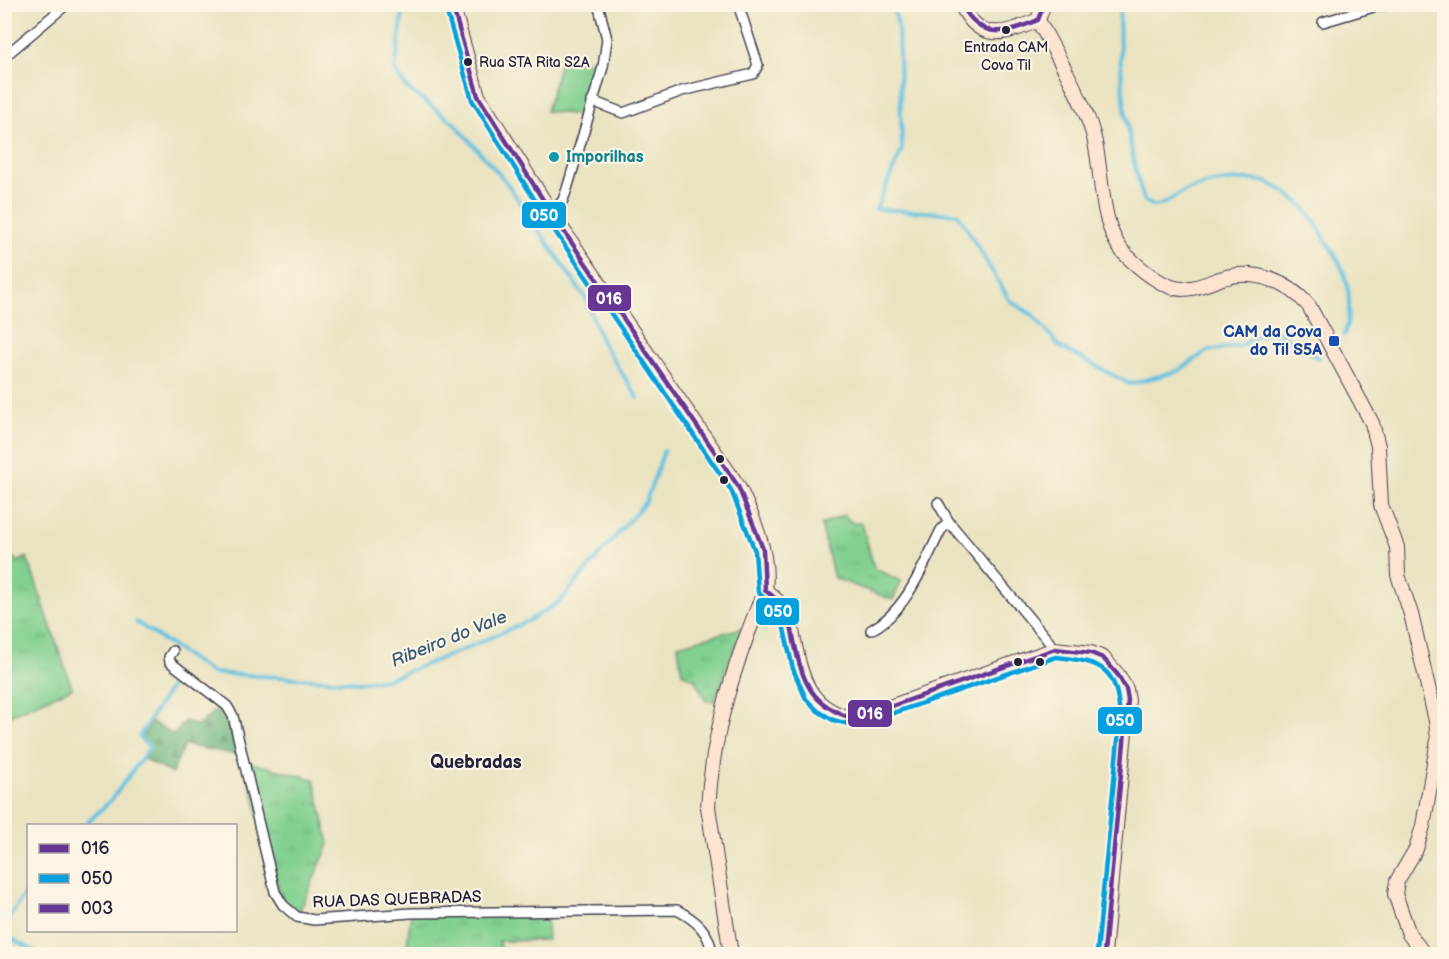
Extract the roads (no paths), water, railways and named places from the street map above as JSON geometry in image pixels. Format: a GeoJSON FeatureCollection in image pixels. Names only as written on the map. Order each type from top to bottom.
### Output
{"type":"FeatureCollection","features":[{"type":"Feature","properties":{"kind":"street"},"geometry":{"type":"LineString","coordinates":[[4,57],[67,4]]}},
{"type":"Feature","properties":{"kind":"street"},"geometry":{"type":"LineString","coordinates":[[452,4],[478,96],[552,214],[738,486],[752,514],[767,576],[765,590],[730,677],[709,786],[708,807],[730,954]]}},
{"type":"Feature","properties":{"kind":"street"},"geometry":{"type":"LineString","coordinates":[[552,214],[563,200],[567,189],[603,67],[607,39],[598,4]]}},
{"type":"Feature","properties":{"kind":"street"},"geometry":{"type":"LineString","coordinates":[[592,101],[623,113],[682,90],[753,74],[758,65],[746,35],[738,4]]}},
{"type":"Feature","properties":{"kind":"street"},"geometry":{"type":"LineString","coordinates":[[961,4],[976,27],[993,33],[1017,29],[1038,20]]}},
{"type":"Feature","properties":{"kind":"street"},"geometry":{"type":"LineString","coordinates":[[1044,4],[1038,20],[1093,135],[1099,176],[1115,242],[1151,277],[1175,288],[1192,288],[1227,276],[1258,275],[1283,284],[1300,295],[1315,315],[1372,423],[1378,446],[1381,505],[1397,548],[1398,575],[1411,614],[1436,721],[1438,740],[1423,826],[1416,849],[1397,880],[1395,894],[1408,934],[1424,954]]}},
{"type":"Feature","properties":{"kind":"street"},"geometry":{"type":"LineString","coordinates":[[1323,22],[1377,6],[1398,4]]}},
{"type":"Feature","properties":{"kind":"street"},"geometry":{"type":"LineString","coordinates":[[938,503],[949,522],[1055,649]]}},
{"type":"Feature","properties":{"kind":"street"},"geometry":{"type":"LineString","coordinates":[[871,630],[884,623],[901,604],[941,530],[949,522]]}},
{"type":"Feature","properties":{"kind":"street"},"geometry":{"type":"LineString","coordinates":[[765,590],[784,607],[789,618],[806,688],[823,707],[836,715],[855,719],[1055,649],[1090,653],[1103,658],[1118,675],[1126,689],[1128,700],[1104,954]]}},
{"type":"Feature","properties":{"kind":"street","name":"RUA DAS QUEBRADAS"},"geometry":{"type":"LineString","coordinates":[[173,651],[169,657],[170,662],[227,706],[233,716],[275,892],[283,904],[297,917],[314,920],[411,913],[677,910],[701,926],[711,941],[712,954]]}},
{"type":"Feature","properties":{"kind":"waterway","name":"Ribeiro do Vale"},"geometry":{"type":"LineString","coordinates":[[404,4],[395,71],[407,88],[454,123],[506,182],[586,299],[602,342],[638,398]]}},
{"type":"Feature","properties":{"kind":"waterway"},"geometry":{"type":"LineString","coordinates":[[892,4],[898,26],[902,150],[876,209],[958,214],[1010,301],[1033,315],[1060,347],[1130,384],[1178,371],[1207,351],[1239,346],[1260,335],[1278,332],[1318,358]]}},
{"type":"Feature","properties":{"kind":"waterway"},"geometry":{"type":"LineString","coordinates":[[1120,4],[1120,51],[1124,103],[1144,200],[1156,206],[1193,188],[1234,180],[1262,181],[1283,191],[1311,216],[1340,264],[1347,284],[1349,304],[1344,335]]}},
{"type":"Feature","properties":{"kind":"waterway","name":"Ribeiro do Vale"},"geometry":{"type":"LineString","coordinates":[[136,622],[212,673],[361,682],[388,679],[458,652],[530,620],[559,602],[646,501],[664,451]]}},
{"type":"Feature","properties":{"kind":"waterway"},"geometry":{"type":"LineString","coordinates":[[86,824],[112,799],[150,747],[139,737],[174,681]]}},
{"type":"Feature","properties":{"kind":"waterway"},"geometry":{"type":"LineString","coordinates":[[4,926],[27,890]]}},
{"type":"Feature","properties":{"kind":"waterway"},"geometry":{"type":"LineString","coordinates":[[4,933],[39,954]]}},
{"type":"Feature","properties":{"kind":"place","name":"Entrada CAM Cova Til"},"geometry":{"type":"Point","coordinates":[1006,30]}},
{"type":"Feature","properties":{"kind":"place","name":"Rua STA Rita S2A"},"geometry":{"type":"Point","coordinates":[468,62]}},
{"type":"Feature","properties":{"kind":"place","name":"Imporilhas"},"geometry":{"type":"Point","coordinates":[554,157]}},
{"type":"Feature","properties":{"kind":"place","name":"CAM da Cova do Til S5A"},"geometry":{"type":"Point","coordinates":[1334,341]}},
{"type":"Feature","properties":{"kind":"district","name":"Quebradas"},"geometry":{"type":"Point","coordinates":[476,762]}}]}
